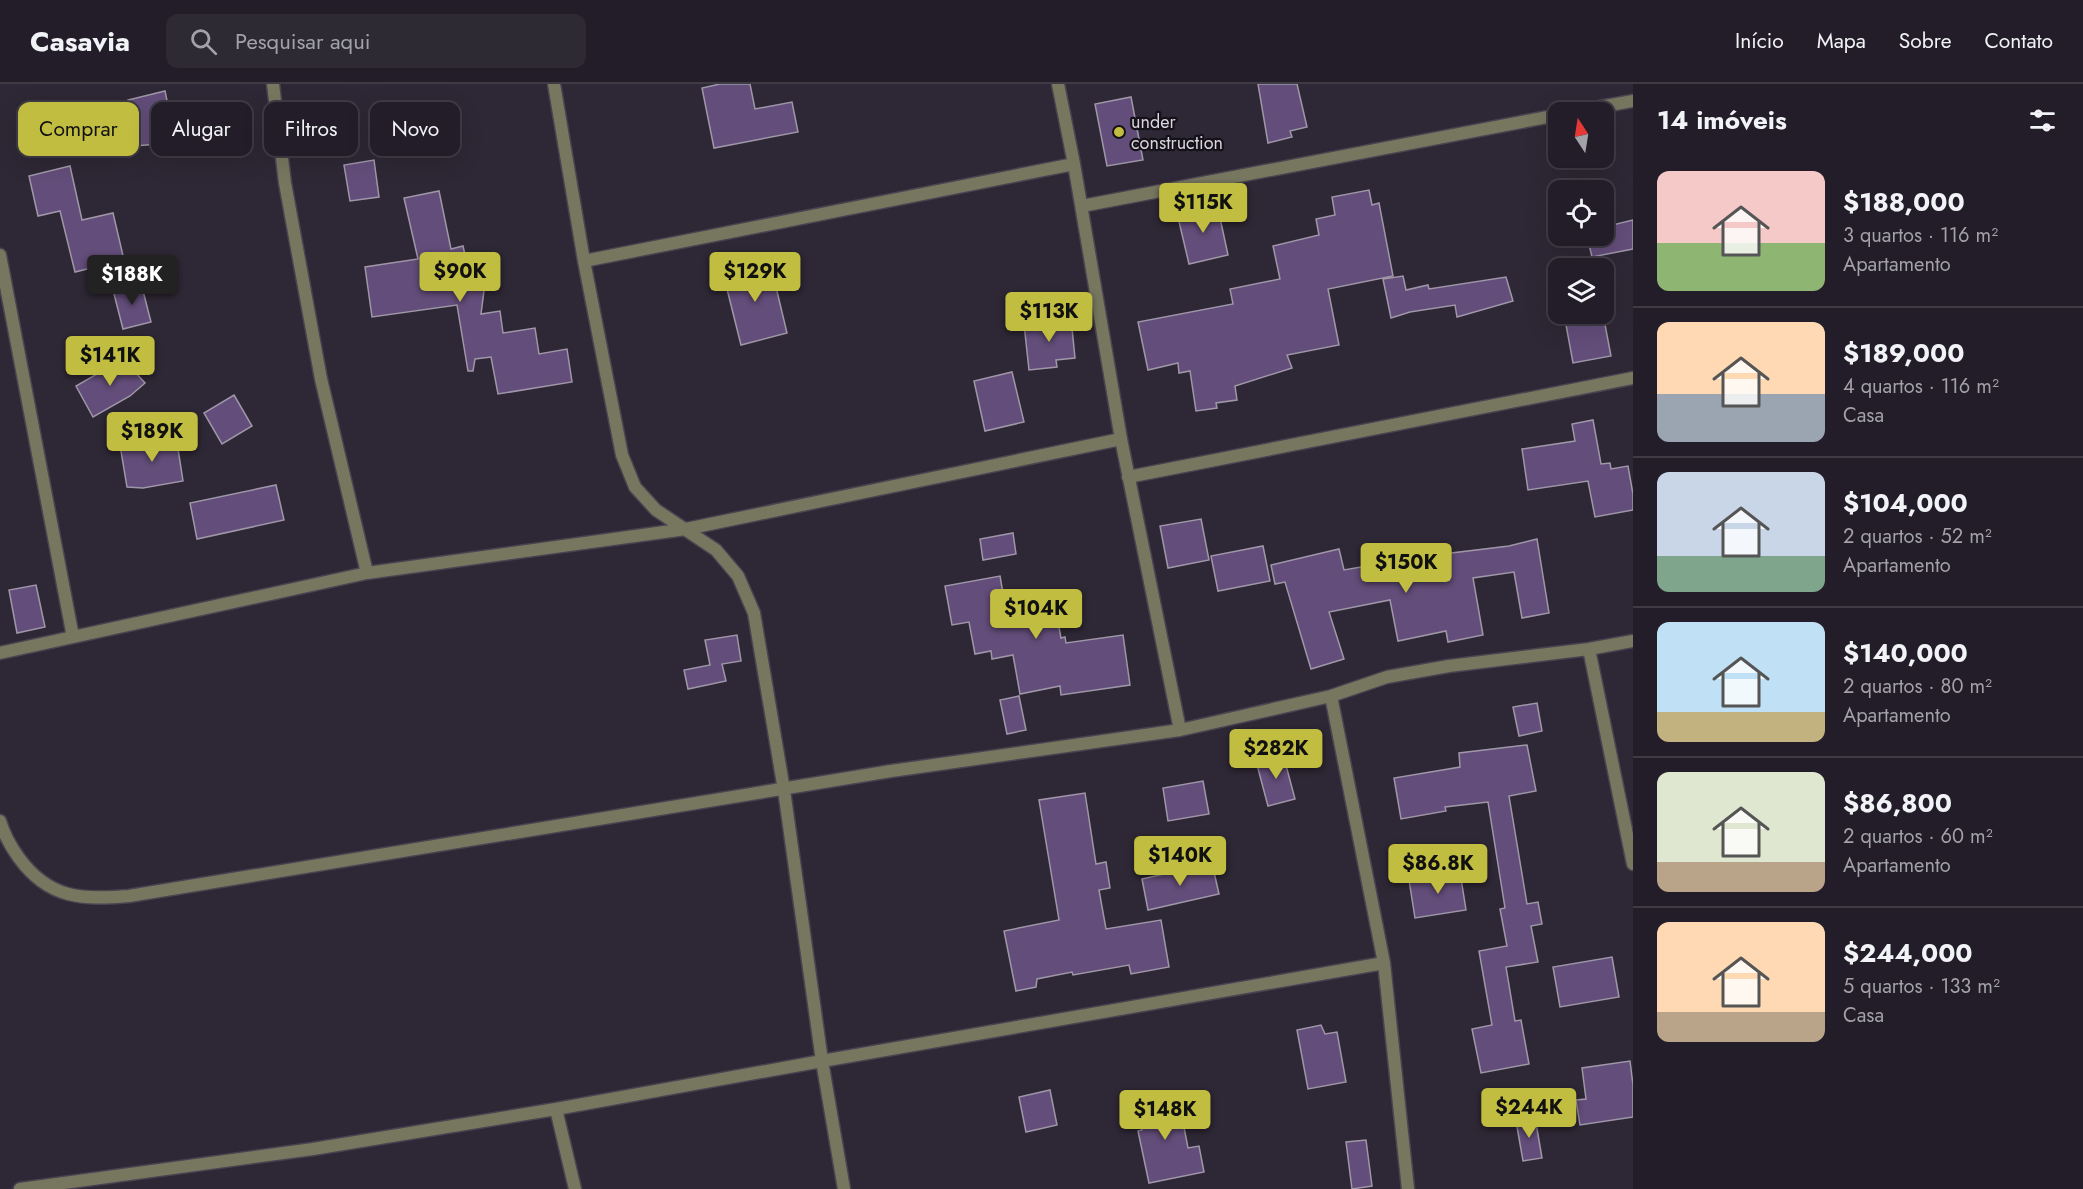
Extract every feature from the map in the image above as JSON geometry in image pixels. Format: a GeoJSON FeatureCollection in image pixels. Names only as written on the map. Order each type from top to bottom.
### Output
{"type":"FeatureCollection","features":[{"type":"Feature","properties":{"kind":"street"},"geometry":{"type":"LineString","coordinates":[[273,84],[285,183],[321,379],[367,573]]}},
{"type":"Feature","properties":{"kind":"street"},"geometry":{"type":"LineString","coordinates":[[554,84],[584,261],[622,455],[635,487],[657,510],[716,550],[738,576],[754,613],[784,790],[822,1061],[844,1189]]}},
{"type":"Feature","properties":{"kind":"street"},"geometry":{"type":"LineString","coordinates":[[1058,84],[1082,206],[1128,477],[1180,730]]}},
{"type":"Feature","properties":{"kind":"street"},"geometry":{"type":"LineString","coordinates":[[1614,104],[1633,101]]}},
{"type":"Feature","properties":{"kind":"street"},"geometry":{"type":"LineString","coordinates":[[1082,206],[1548,117]]}},
{"type":"Feature","properties":{"kind":"street"},"geometry":{"type":"LineString","coordinates":[[584,261],[1074,164]]}},
{"type":"Feature","properties":{"kind":"street"},"geometry":{"type":"LineString","coordinates":[[0,255],[73,637]]}},
{"type":"Feature","properties":{"kind":"street"},"geometry":{"type":"LineString","coordinates":[[1128,477],[1633,378]]}},
{"type":"Feature","properties":{"kind":"street"},"geometry":{"type":"LineString","coordinates":[[0,653],[367,573],[686,529],[1121,439]]}},
{"type":"Feature","properties":{"kind":"street"},"geometry":{"type":"LineString","coordinates":[[0,821],[2,830],[29,872],[46,886],[73,895],[98,899],[891,771],[1180,730],[1331,696],[1387,677],[1449,666],[1588,650],[1633,641]]}},
{"type":"Feature","properties":{"kind":"street"},"geometry":{"type":"LineString","coordinates":[[1588,650],[1633,864]]}},
{"type":"Feature","properties":{"kind":"street"},"geometry":{"type":"LineString","coordinates":[[1331,696],[1384,963],[1408,1189]]}},
{"type":"Feature","properties":{"kind":"street"},"geometry":{"type":"LineString","coordinates":[[20,1189],[313,1149],[556,1110],[1384,963]]}},
{"type":"Feature","properties":{"kind":"street"},"geometry":{"type":"LineString","coordinates":[[556,1110],[575,1189]]}},
{"type":"Feature","properties":{"kind":"building"},"geometry":{"type":"Polygon","coordinates":[[[720,84],[750,84],[755,109],[792,102],[798,132],[714,148],[702,88],[720,84]]]}},
{"type":"Feature","properties":{"kind":"building"},"geometry":{"type":"Polygon","coordinates":[[[1258,84],[1297,84],[1307,127],[1290,131],[1292,137],[1268,143],[1258,84]]]}},
{"type":"Feature","properties":{"kind":"building"},"geometry":{"type":"Polygon","coordinates":[[[165,91],[167,102],[151,102],[151,145],[139,146],[139,102],[128,102],[128,100],[165,91]]]}},
{"type":"Feature","properties":{"kind":"building","name":"under construction"},"geometry":{"type":"Polygon","coordinates":[[[1131,97],[1143,160],[1107,166],[1095,104],[1131,97]]]}},
{"type":"Feature","properties":{"kind":"building"},"geometry":{"type":"Polygon","coordinates":[[[374,160],[379,197],[350,201],[344,165],[374,160]]]}},
{"type":"Feature","properties":{"kind":"building"},"geometry":{"type":"Polygon","coordinates":[[[70,166],[82,220],[113,213],[124,260],[75,272],[60,211],[38,216],[29,176],[70,166]]]}},
{"type":"Feature","properties":{"kind":"building"},"geometry":{"type":"Polygon","coordinates":[[[1369,190],[1372,205],[1379,203],[1393,276],[1328,289],[1339,345],[1287,355],[1292,368],[1235,386],[1237,400],[1216,403],[1217,408],[1196,411],[1190,371],[1179,373],[1178,363],[1148,370],[1138,322],[1233,304],[1230,289],[1280,279],[1273,246],[1319,235],[1316,219],[1335,215],[1332,197],[1369,190]]]}},
{"type":"Feature","properties":{"kind":"building"},"geometry":{"type":"Polygon","coordinates":[[[439,191],[451,249],[463,246],[471,281],[485,283],[481,314],[500,311],[503,333],[535,328],[539,354],[567,349],[572,382],[498,394],[491,357],[475,359],[473,371],[468,371],[457,305],[372,317],[365,267],[418,259],[404,198],[439,191]]]}},
{"type":"Feature","properties":{"kind":"building"},"geometry":{"type":"Polygon","coordinates":[[[1217,204],[1228,255],[1189,264],[1177,213],[1217,204]]]}},
{"type":"Feature","properties":{"kind":"building"},"geometry":{"type":"Polygon","coordinates":[[[1633,220],[1633,249],[1592,257],[1589,246],[1614,246],[1614,225],[1633,220]]]}},
{"type":"Feature","properties":{"kind":"building"},"geometry":{"type":"Polygon","coordinates":[[[770,262],[787,333],[741,345],[723,273],[770,262]]]}},
{"type":"Feature","properties":{"kind":"building"},"geometry":{"type":"Polygon","coordinates":[[[1403,276],[1406,290],[1428,285],[1429,289],[1506,277],[1513,301],[1457,317],[1455,305],[1410,312],[1391,318],[1383,279],[1403,276]]]}},
{"type":"Feature","properties":{"kind":"building"},"geometry":{"type":"Polygon","coordinates":[[[141,283],[151,322],[123,329],[113,290],[141,283]]]}},
{"type":"Feature","properties":{"kind":"building"},"geometry":{"type":"Polygon","coordinates":[[[1071,318],[1075,358],[1056,360],[1057,367],[1029,370],[1024,324],[1071,318]]]}},
{"type":"Feature","properties":{"kind":"building"},"geometry":{"type":"Polygon","coordinates":[[[1566,324],[1605,324],[1611,356],[1573,363],[1566,324]]]}},
{"type":"Feature","properties":{"kind":"building"},"geometry":{"type":"Polygon","coordinates":[[[123,359],[145,383],[130,396],[93,417],[76,386],[123,359]]]}},
{"type":"Feature","properties":{"kind":"building"},"geometry":{"type":"Polygon","coordinates":[[[1012,372],[1024,422],[985,431],[974,381],[1012,372]]]}},
{"type":"Feature","properties":{"kind":"building"},"geometry":{"type":"Polygon","coordinates":[[[234,395],[252,426],[222,444],[204,413],[234,395]]]}},
{"type":"Feature","properties":{"kind":"building"},"geometry":{"type":"Polygon","coordinates":[[[1593,420],[1601,464],[1610,463],[1611,469],[1628,466],[1633,494],[1633,510],[1595,517],[1588,481],[1528,490],[1522,449],[1575,441],[1572,424],[1593,420]]]}},
{"type":"Feature","properties":{"kind":"building"},"geometry":{"type":"Polygon","coordinates":[[[176,436],[183,481],[143,488],[127,487],[120,445],[176,436]]]}},
{"type":"Feature","properties":{"kind":"building"},"geometry":{"type":"Polygon","coordinates":[[[276,485],[284,520],[197,539],[190,503],[276,485]]]}},
{"type":"Feature","properties":{"kind":"building"},"geometry":{"type":"Polygon","coordinates":[[[1201,519],[1209,560],[1168,568],[1160,526],[1201,519]]]}},
{"type":"Feature","properties":{"kind":"building"},"geometry":{"type":"Polygon","coordinates":[[[1013,533],[1016,554],[983,560],[980,539],[1013,533]]]}},
{"type":"Feature","properties":{"kind":"building"},"geometry":{"type":"Polygon","coordinates":[[[1537,539],[1549,613],[1522,618],[1514,572],[1473,578],[1483,635],[1448,642],[1446,631],[1398,641],[1390,600],[1329,612],[1344,659],[1311,669],[1285,582],[1275,584],[1271,565],[1339,549],[1344,570],[1378,564],[1381,578],[1436,566],[1435,555],[1509,546],[1537,539]]]}},
{"type":"Feature","properties":{"kind":"building"},"geometry":{"type":"Polygon","coordinates":[[[1263,546],[1270,581],[1218,591],[1211,556],[1263,546]]]}},
{"type":"Feature","properties":{"kind":"building"},"geometry":{"type":"Polygon","coordinates":[[[1000,576],[1004,599],[1052,590],[1061,638],[1065,637],[1066,643],[1123,635],[1130,685],[1061,695],[1060,686],[1020,694],[1013,655],[992,659],[991,651],[975,654],[969,622],[952,625],[945,586],[1000,576]]]}},
{"type":"Feature","properties":{"kind":"building"},"geometry":{"type":"Polygon","coordinates":[[[36,585],[45,627],[17,633],[9,590],[36,585]]]}},
{"type":"Feature","properties":{"kind":"building"},"geometry":{"type":"Polygon","coordinates":[[[737,635],[741,661],[722,664],[726,681],[688,689],[684,670],[710,665],[705,640],[737,635]]]}},
{"type":"Feature","properties":{"kind":"building"},"geometry":{"type":"Polygon","coordinates":[[[1019,696],[1026,730],[1007,734],[1000,700],[1019,696]]]}},
{"type":"Feature","properties":{"kind":"building"},"geometry":{"type":"Polygon","coordinates":[[[1537,703],[1542,731],[1519,736],[1513,707],[1537,703]]]}},
{"type":"Feature","properties":{"kind":"building"},"geometry":{"type":"Polygon","coordinates":[[[1527,745],[1536,791],[1509,796],[1527,904],[1538,902],[1542,924],[1531,926],[1538,962],[1506,967],[1515,1021],[1521,1020],[1529,1064],[1481,1073],[1472,1029],[1492,1025],[1479,951],[1507,946],[1500,909],[1505,908],[1488,802],[1445,807],[1446,811],[1401,819],[1394,778],[1460,767],[1459,753],[1527,745]]]}},
{"type":"Feature","properties":{"kind":"building"},"geometry":{"type":"Polygon","coordinates":[[[1283,754],[1295,799],[1268,806],[1256,761],[1283,754]]]}},
{"type":"Feature","properties":{"kind":"building"},"geometry":{"type":"Polygon","coordinates":[[[1203,781],[1209,814],[1168,821],[1163,788],[1203,781]]]}},
{"type":"Feature","properties":{"kind":"building"},"geometry":{"type":"Polygon","coordinates":[[[1085,793],[1096,864],[1106,862],[1110,888],[1099,890],[1106,929],[1161,920],[1169,967],[1131,974],[1129,965],[1073,975],[1072,972],[1037,979],[1036,987],[1016,991],[1004,931],[1059,920],[1039,800],[1085,793]]]}},
{"type":"Feature","properties":{"kind":"building"},"geometry":{"type":"Polygon","coordinates":[[[1212,863],[1219,894],[1148,910],[1142,879],[1212,863]]]}},
{"type":"Feature","properties":{"kind":"building"},"geometry":{"type":"Polygon","coordinates":[[[1460,872],[1466,910],[1415,918],[1409,880],[1460,872]]]}},
{"type":"Feature","properties":{"kind":"building"},"geometry":{"type":"Polygon","coordinates":[[[1612,957],[1619,997],[1560,1007],[1553,967],[1612,957]]]}},
{"type":"Feature","properties":{"kind":"building"},"geometry":{"type":"Polygon","coordinates":[[[1321,1025],[1325,1034],[1337,1032],[1346,1082],[1308,1089],[1297,1030],[1321,1025]]]}},
{"type":"Feature","properties":{"kind":"building"},"geometry":{"type":"Polygon","coordinates":[[[1630,1061],[1633,1117],[1580,1125],[1576,1100],[1586,1099],[1582,1068],[1630,1061]]]}},
{"type":"Feature","properties":{"kind":"building"},"geometry":{"type":"Polygon","coordinates":[[[1050,1090],[1057,1125],[1026,1132],[1019,1097],[1050,1090]]]}},
{"type":"Feature","properties":{"kind":"building"},"geometry":{"type":"Polygon","coordinates":[[[1168,1091],[1174,1124],[1183,1122],[1188,1148],[1199,1146],[1204,1172],[1149,1183],[1138,1131],[1142,1130],[1136,1097],[1168,1091]]]}},
{"type":"Feature","properties":{"kind":"building"},"geometry":{"type":"Polygon","coordinates":[[[1535,1117],[1542,1158],[1523,1161],[1516,1121],[1535,1117]]]}},
{"type":"Feature","properties":{"kind":"building"},"geometry":{"type":"Polygon","coordinates":[[[1366,1140],[1372,1186],[1352,1189],[1346,1142],[1366,1140]]]}},
{"type":"Feature","properties":{"kind":"place","name":"under construction"},"geometry":{"type":"Point","coordinates":[1119,132]}}]}
